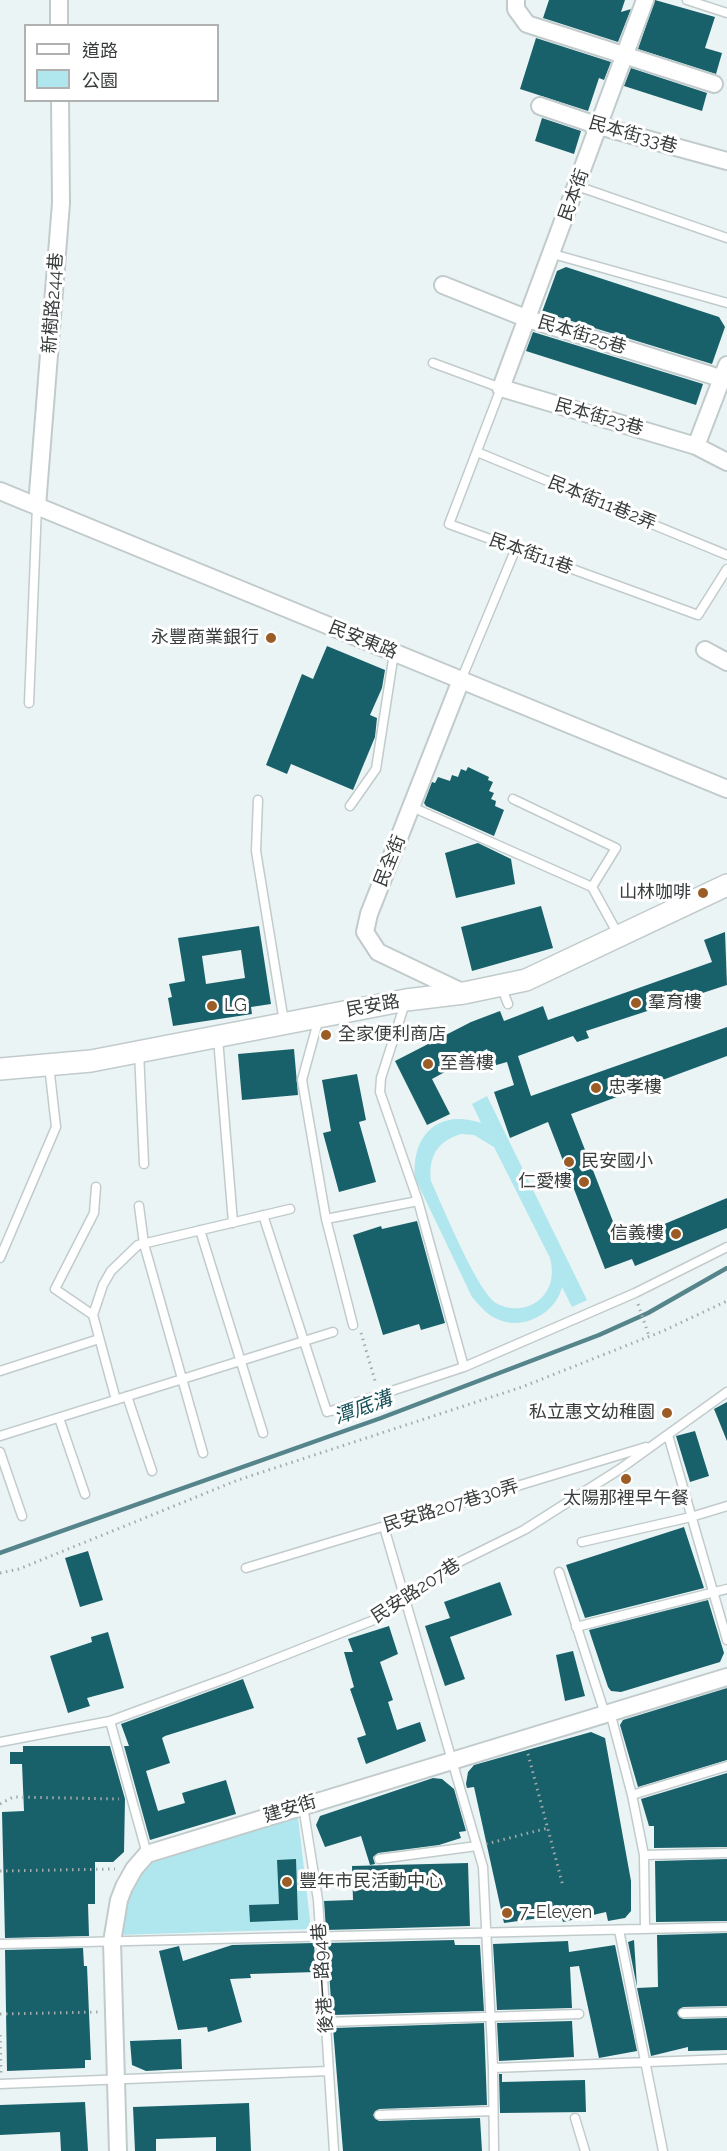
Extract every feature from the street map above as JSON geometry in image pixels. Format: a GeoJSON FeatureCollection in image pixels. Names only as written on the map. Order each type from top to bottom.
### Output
{"type":"FeatureCollection","features":[{"type":"Feature","properties":{"kind":"street"},"geometry":{"type":"LineString","coordinates":[[59,0],[59,24]]}},
{"type":"Feature","properties":{"kind":"street"},"geometry":{"type":"LineString","coordinates":[[516,0],[516,9],[527,24],[714,84]]}},
{"type":"Feature","properties":{"kind":"street","name":"民本街"},"geometry":{"type":"LineString","coordinates":[[501,388],[553,254],[645,0]]}},
{"type":"Feature","properties":{"kind":"street","name":"新樹路244巷"},"geometry":{"type":"LineString","coordinates":[[37,506],[61,203],[60,102]]}},
{"type":"Feature","properties":{"kind":"street","name":"民本街33巷"},"geometry":{"type":"LineString","coordinates":[[540,106],[599,126],[727,161]]}},
{"type":"Feature","properties":{"kind":"street","name":"民本街25巷"},"geometry":{"type":"LineString","coordinates":[[443,285],[528,319],[726,374]]}},
{"type":"Feature","properties":{"kind":"street"},"geometry":{"type":"LineString","coordinates":[[726,374],[696,446],[727,462]]}},
{"type":"Feature","properties":{"kind":"street","name":"民本街23巷"},"geometry":{"type":"LineString","coordinates":[[501,388],[696,446]]}},
{"type":"Feature","properties":{"kind":"street","name":"民安東路"},"geometry":{"type":"LineString","coordinates":[[0,491],[727,789]]}},
{"type":"Feature","properties":{"kind":"street"},"geometry":{"type":"LineString","coordinates":[[705,650],[727,662]]}},
{"type":"Feature","properties":{"kind":"street","name":"民全街"},"geometry":{"type":"LineString","coordinates":[[461,680],[369,914],[365,932],[378,952],[464,993]]}},
{"type":"Feature","properties":{"kind":"street","name":"民安路"},"geometry":{"type":"LineString","coordinates":[[0,1069],[91,1061],[406,1000],[464,993],[504,994],[526,980],[727,885]]}},
{"type":"Feature","properties":{"kind":"street","name":"建安街"},"geometry":{"type":"LineString","coordinates":[[147,1854],[727,1677]]}},
{"type":"Feature","properties":{"kind":"street"},"geometry":{"type":"LineString","coordinates":[[118,2151],[112,1941],[119,1900],[134,1869],[147,1854]]}},
{"type":"Feature","properties":{"kind":"lane"},"geometry":{"type":"LineString","coordinates":[[687,0],[723,11]]}},
{"type":"Feature","properties":{"kind":"lane"},"geometry":{"type":"LineString","coordinates":[[577,186],[727,237]]}},
{"type":"Feature","properties":{"kind":"lane"},"geometry":{"type":"LineString","coordinates":[[553,254],[727,303]]}},
{"type":"Feature","properties":{"kind":"lane"},"geometry":{"type":"LineString","coordinates":[[433,363],[501,388]]}},
{"type":"Feature","properties":{"kind":"lane","name":"民本街11巷"},"geometry":{"type":"LineString","coordinates":[[501,388],[449,524],[698,615],[727,569]]}},
{"type":"Feature","properties":{"kind":"lane","name":"民本街11巷2弄"},"geometry":{"type":"LineString","coordinates":[[477,452],[727,555]]}},
{"type":"Feature","properties":{"kind":"lane"},"geometry":{"type":"LineString","coordinates":[[29,703],[37,506]]}},
{"type":"Feature","properties":{"kind":"lane"},"geometry":{"type":"LineString","coordinates":[[461,680],[516,548]]}},
{"type":"Feature","properties":{"kind":"lane"},"geometry":{"type":"LineString","coordinates":[[350,806],[376,769],[394,653]]}},
{"type":"Feature","properties":{"kind":"lane"},"geometry":{"type":"LineString","coordinates":[[513,799],[616,848],[592,887]]}},
{"type":"Feature","properties":{"kind":"lane"},"geometry":{"type":"LineString","coordinates":[[258,800],[256,851],[284,1023]]}},
{"type":"Feature","properties":{"kind":"lane"},"geometry":{"type":"LineString","coordinates":[[412,807],[525,855],[592,887],[620,936]]}},
{"type":"Feature","properties":{"kind":"lane"},"geometry":{"type":"LineString","coordinates":[[406,1000],[381,1078],[380,1092],[418,1201],[464,1367]]}},
{"type":"Feature","properties":{"kind":"lane"},"geometry":{"type":"LineString","coordinates":[[320,1016],[302,1080],[326,1219],[353,1325]]}},
{"type":"Feature","properties":{"kind":"lane"},"geometry":{"type":"LineString","coordinates":[[218,1036],[232,1222]]}},
{"type":"Feature","properties":{"kind":"lane"},"geometry":{"type":"LineString","coordinates":[[139,1051],[144,1164]]}},
{"type":"Feature","properties":{"kind":"lane"},"geometry":{"type":"LineString","coordinates":[[0,1258],[56,1127],[49,1065]]}},
{"type":"Feature","properties":{"kind":"lane"},"geometry":{"type":"LineString","coordinates":[[93,1315],[55,1289],[94,1213],[96,1187]]}},
{"type":"Feature","properties":{"kind":"lane"},"geometry":{"type":"LineString","coordinates":[[326,1219],[418,1201]]}},
{"type":"Feature","properties":{"kind":"lane"},"geometry":{"type":"LineString","coordinates":[[139,1206],[144,1244],[203,1453]]}},
{"type":"Feature","properties":{"kind":"lane"},"geometry":{"type":"LineString","coordinates":[[116,1400],[93,1315],[103,1285],[111,1271],[138,1245],[290,1209]]}},
{"type":"Feature","properties":{"kind":"lane"},"geometry":{"type":"LineString","coordinates":[[263,1215],[329,1412],[464,1367],[635,1293],[727,1247]]}},
{"type":"Feature","properties":{"kind":"lane"},"geometry":{"type":"LineString","coordinates":[[200,1230],[263,1433]]}},
{"type":"Feature","properties":{"kind":"lane"},"geometry":{"type":"LineString","coordinates":[[0,1436],[333,1332]]}},
{"type":"Feature","properties":{"kind":"lane"},"geometry":{"type":"LineString","coordinates":[[0,1371],[99,1339]]}},
{"type":"Feature","properties":{"kind":"lane","name":"民安路207巷"},"geometry":{"type":"LineString","coordinates":[[0,1742],[110,1720],[227,1678],[379,1618],[445,1569],[524,1530],[655,1444],[727,1392]]}},
{"type":"Feature","properties":{"kind":"lane"},"geometry":{"type":"LineString","coordinates":[[127,1396],[152,1471]]}},
{"type":"Feature","properties":{"kind":"lane"},"geometry":{"type":"LineString","coordinates":[[59,1418],[85,1494]]}},
{"type":"Feature","properties":{"kind":"lane"},"geometry":{"type":"LineString","coordinates":[[668,1435],[727,1640]]}},
{"type":"Feature","properties":{"kind":"lane","name":"民安路207巷30弄"},"geometry":{"type":"LineString","coordinates":[[246,1568],[655,1444]]}},
{"type":"Feature","properties":{"kind":"lane"},"geometry":{"type":"LineString","coordinates":[[0,1452],[22,1516]]}},
{"type":"Feature","properties":{"kind":"lane"},"geometry":{"type":"LineString","coordinates":[[582,1542],[692,1518],[727,1506]]}},
{"type":"Feature","properties":{"kind":"lane"},"geometry":{"type":"LineString","coordinates":[[384,1527],[403,1600],[483,1867],[493,2068],[494,2151]]}},
{"type":"Feature","properties":{"kind":"lane"},"geometry":{"type":"LineString","coordinates":[[559,1572],[632,1794],[644,1856],[645,1929]]}},
{"type":"Feature","properties":{"kind":"lane"},"geometry":{"type":"LineString","coordinates":[[576,1627],[727,1589]]}},
{"type":"Feature","properties":{"kind":"lane"},"geometry":{"type":"LineString","coordinates":[[110,1720],[147,1854]]}},
{"type":"Feature","properties":{"kind":"lane"},"geometry":{"type":"LineString","coordinates":[[632,1794],[727,1766]]}},
{"type":"Feature","properties":{"kind":"lane","name":"後港一路94巷"},"geometry":{"type":"LineString","coordinates":[[303,1805],[318,1900],[334,2151]]}},
{"type":"Feature","properties":{"kind":"lane"},"geometry":{"type":"LineString","coordinates":[[379,1859],[477,1846]]}},
{"type":"Feature","properties":{"kind":"lane"},"geometry":{"type":"LineString","coordinates":[[644,1856],[727,1852]]}},
{"type":"Feature","properties":{"kind":"lane"},"geometry":{"type":"LineString","coordinates":[[0,1944],[727,1927]]}},
{"type":"Feature","properties":{"kind":"lane"},"geometry":{"type":"LineString","coordinates":[[619,1929],[648,2063],[663,2151]]}},
{"type":"Feature","properties":{"kind":"lane"},"geometry":{"type":"LineString","coordinates":[[683,2013],[727,2012]]}},
{"type":"Feature","properties":{"kind":"lane"},"geometry":{"type":"LineString","coordinates":[[326,2022],[579,2014]]}},
{"type":"Feature","properties":{"kind":"lane"},"geometry":{"type":"LineString","coordinates":[[493,2068],[727,2059]]}},
{"type":"Feature","properties":{"kind":"lane"},"geometry":{"type":"LineString","coordinates":[[1,2084],[329,2071]]}},
{"type":"Feature","properties":{"kind":"lane"},"geometry":{"type":"LineString","coordinates":[[379,2115],[494,2111]]}},
{"type":"Feature","properties":{"kind":"lane"},"geometry":{"type":"LineString","coordinates":[[575,2118],[585,2151]]}},
{"type":"Feature","properties":{"kind":"path"},"geometry":{"type":"LineString","coordinates":[[637,1299],[649,1336]]}},
{"type":"Feature","properties":{"kind":"path"},"geometry":{"type":"LineString","coordinates":[[0,1573],[19,1569],[238,1480],[522,1387],[649,1336],[727,1301]]}},
{"type":"Feature","properties":{"kind":"path"},"geometry":{"type":"LineString","coordinates":[[353,1325],[359,1326],[380,1395]]}},
{"type":"Feature","properties":{"kind":"path"},"geometry":{"type":"LineString","coordinates":[[524,1738],[563,1886]]}},
{"type":"Feature","properties":{"kind":"path"},"geometry":{"type":"LineString","coordinates":[[0,1804],[13,1797],[132,1799]]}},
{"type":"Feature","properties":{"kind":"path"},"geometry":{"type":"LineString","coordinates":[[477,1846],[548,1828]]}},
{"type":"Feature","properties":{"kind":"path"},"geometry":{"type":"LineString","coordinates":[[0,1871],[134,1869]]}},
{"type":"Feature","properties":{"kind":"path"},"geometry":{"type":"LineString","coordinates":[[0,2014],[114,2011]]}},
{"type":"Feature","properties":{"kind":"path"},"geometry":{"type":"LineString","coordinates":[[0,2035],[1,2084]]}},
{"type":"Feature","properties":{"kind":"green space"},"geometry":{"type":"Polygon","coordinates":[[[487,1096],[587,1300],[572,1307],[562,1287],[559,1297],[545,1312],[537,1318],[517,1323],[493,1317],[483,1310],[472,1297],[415,1178],[415,1163],[423,1138],[430,1129],[452,1119],[466,1119],[481,1123],[472,1104],[487,1096]],[[461,1134],[441,1145],[431,1164],[431,1181],[470,1265],[488,1295],[501,1306],[518,1308],[529,1306],[547,1291],[552,1275],[550,1258],[494,1147],[474,1135],[461,1134]]]}},
{"type":"Feature","properties":{"kind":"green space"},"geometry":{"type":"Polygon","coordinates":[[[298,1817],[311,1929],[117,1935],[129,1896],[138,1878],[151,1862],[298,1817]]]}},
{"type":"Feature","properties":{"kind":"building"},"geometry":{"type":"Polygon","coordinates":[[[549,0],[625,0],[621,12],[631,9],[618,42],[543,18],[549,0]]]}},
{"type":"Feature","properties":{"kind":"building"},"geometry":{"type":"Polygon","coordinates":[[[655,0],[715,17],[705,48],[722,53],[716,74],[638,49],[655,0]]]}},
{"type":"Feature","properties":{"kind":"building"},"geometry":{"type":"Polygon","coordinates":[[[536,38],[611,62],[604,80],[599,78],[588,111],[520,89],[536,38]]]}},
{"type":"Feature","properties":{"kind":"building"},"geometry":{"type":"Polygon","coordinates":[[[631,68],[707,93],[702,111],[624,86],[631,68]]]}},
{"type":"Feature","properties":{"kind":"building"},"geometry":{"type":"Polygon","coordinates":[[[542,118],[581,131],[574,154],[535,141],[542,118]]]}},
{"type":"Feature","properties":{"kind":"building"},"geometry":{"type":"Polygon","coordinates":[[[566,267],[719,317],[725,327],[712,364],[542,312],[557,271],[566,267]]]}},
{"type":"Feature","properties":{"kind":"building"},"geometry":{"type":"Polygon","coordinates":[[[533,332],[703,384],[696,405],[526,351],[533,332]]]}},
{"type":"Feature","properties":{"kind":"building"},"geometry":{"type":"Polygon","coordinates":[[[327,646],[385,670],[382,688],[370,715],[377,718],[375,737],[353,790],[291,764],[287,774],[266,765],[302,674],[313,679],[327,646]]]}},
{"type":"Feature","properties":{"kind":"building"},"geometry":{"type":"Polygon","coordinates":[[[468,767],[489,777],[488,780],[493,782],[489,791],[494,793],[491,799],[496,801],[495,806],[504,810],[494,836],[426,806],[424,803],[432,782],[435,783],[438,777],[450,781],[452,775],[458,777],[461,769],[466,771],[468,767]]]}},
{"type":"Feature","properties":{"kind":"building"},"geometry":{"type":"Polygon","coordinates":[[[478,843],[511,859],[515,884],[456,898],[445,853],[478,843]]]}},
{"type":"Feature","properties":{"kind":"building"},"geometry":{"type":"Polygon","coordinates":[[[541,906],[553,948],[472,971],[461,927],[541,906]]]}},
{"type":"Feature","properties":{"kind":"building"},"geometry":{"type":"Polygon","coordinates":[[[259,926],[271,1004],[251,1007],[252,1014],[173,1026],[168,998],[172,997],[169,984],[185,981],[178,938],[259,926]],[[241,950],[202,956],[206,984],[245,978],[241,950]]]}},
{"type":"Feature","properties":{"kind":"building"},"geometry":{"type":"Polygon","coordinates":[[[725,932],[727,985],[586,1031],[589,1038],[577,1042],[573,1036],[518,1056],[531,1096],[727,1027],[727,1056],[571,1114],[621,1242],[727,1198],[727,1228],[635,1266],[632,1259],[605,1269],[548,1122],[510,1138],[494,1092],[514,1085],[507,1062],[493,1066],[487,1049],[432,1079],[450,1114],[427,1125],[395,1061],[471,1022],[500,1011],[504,1021],[543,1006],[548,1020],[712,962],[704,940],[725,932]]]}},
{"type":"Feature","properties":{"kind":"building"},"geometry":{"type":"Polygon","coordinates":[[[294,1049],[298,1095],[242,1100],[238,1054],[294,1049]]]}},
{"type":"Feature","properties":{"kind":"building"},"geometry":{"type":"Polygon","coordinates":[[[357,1074],[366,1120],[359,1122],[376,1182],[339,1192],[323,1133],[331,1131],[322,1080],[357,1074]]]}},
{"type":"Feature","properties":{"kind":"building"},"geometry":{"type":"Polygon","coordinates":[[[417,1221],[445,1323],[421,1330],[419,1324],[383,1335],[353,1235],[381,1226],[382,1229],[417,1221]]]}},
{"type":"Feature","properties":{"kind":"building"},"geometry":{"type":"Polygon","coordinates":[[[727,1402],[727,1441],[714,1409],[727,1402]]]}},
{"type":"Feature","properties":{"kind":"building"},"geometry":{"type":"Polygon","coordinates":[[[695,1431],[709,1476],[690,1482],[676,1436],[695,1431]]]}},
{"type":"Feature","properties":{"kind":"building"},"geometry":{"type":"Polygon","coordinates":[[[684,1527],[704,1588],[585,1618],[566,1565],[684,1527]]]}},
{"type":"Feature","properties":{"kind":"building"},"geometry":{"type":"Polygon","coordinates":[[[88,1551],[103,1600],[80,1607],[65,1558],[88,1551]]]}},
{"type":"Feature","properties":{"kind":"building"},"geometry":{"type":"Polygon","coordinates":[[[500,1582],[512,1615],[450,1637],[465,1679],[445,1686],[425,1626],[450,1618],[444,1602],[500,1582]]]}},
{"type":"Feature","properties":{"kind":"building"},"geometry":{"type":"Polygon","coordinates":[[[708,1600],[724,1653],[720,1662],[621,1692],[611,1691],[589,1630],[708,1600]]]}},
{"type":"Feature","properties":{"kind":"building"},"geometry":{"type":"Polygon","coordinates":[[[389,1626],[398,1654],[380,1662],[393,1700],[388,1702],[397,1730],[420,1722],[426,1741],[366,1764],[357,1738],[366,1735],[350,1689],[354,1687],[344,1652],[353,1652],[348,1639],[389,1626]]]}},
{"type":"Feature","properties":{"kind":"building"},"geometry":{"type":"Polygon","coordinates":[[[108,1632],[124,1688],[87,1698],[90,1706],[68,1713],[50,1656],[92,1642],[91,1637],[108,1632]]]}},
{"type":"Feature","properties":{"kind":"building"},"geometry":{"type":"Polygon","coordinates":[[[573,1651],[585,1696],[565,1701],[556,1655],[573,1651]]]}},
{"type":"Feature","properties":{"kind":"building"},"geometry":{"type":"Polygon","coordinates":[[[243,1679],[254,1708],[165,1736],[162,1738],[170,1763],[146,1771],[158,1811],[185,1803],[182,1793],[226,1780],[236,1814],[150,1840],[124,1746],[129,1746],[121,1724],[243,1679]]]}},
{"type":"Feature","properties":{"kind":"building"},"geometry":{"type":"Polygon","coordinates":[[[727,1688],[727,1760],[638,1787],[620,1725],[623,1720],[727,1688]]]}},
{"type":"Feature","properties":{"kind":"building"},"geometry":{"type":"Polygon","coordinates":[[[591,1732],[605,1738],[631,1881],[631,1911],[625,1918],[608,1921],[606,1912],[563,1922],[561,1915],[504,1923],[474,1787],[467,1788],[466,1784],[468,1772],[474,1765],[591,1732]]]}},
{"type":"Feature","properties":{"kind":"building"},"geometry":{"type":"Polygon","coordinates":[[[23,1746],[110,1746],[125,1799],[124,1852],[113,1862],[95,1862],[95,1904],[88,1904],[89,1936],[5,1938],[2,1812],[24,1811],[22,1764],[10,1764],[10,1752],[23,1752],[23,1746]]]}},
{"type":"Feature","properties":{"kind":"building"},"geometry":{"type":"Polygon","coordinates":[[[727,1773],[727,1847],[654,1848],[654,1826],[649,1826],[641,1799],[727,1773]]]}},
{"type":"Feature","properties":{"kind":"building"},"geometry":{"type":"Polygon","coordinates":[[[433,1778],[442,1779],[454,1789],[466,1831],[459,1832],[461,1838],[439,1845],[378,1853],[373,1857],[375,1864],[370,1865],[361,1836],[325,1847],[316,1825],[320,1816],[433,1778]]]}},
{"type":"Feature","properties":{"kind":"building","name":"豐年市民活動中心"},"geometry":{"type":"Polygon","coordinates":[[[296,1859],[298,1920],[250,1922],[249,1905],[279,1904],[277,1860],[296,1859]]]}},
{"type":"Feature","properties":{"kind":"building"},"geometry":{"type":"Polygon","coordinates":[[[727,1859],[727,1921],[656,1922],[655,1861],[727,1859]]]}},
{"type":"Feature","properties":{"kind":"building"},"geometry":{"type":"Polygon","coordinates":[[[468,1863],[470,1926],[326,1930],[324,1901],[353,1900],[352,1866],[468,1863]]]}},
{"type":"Feature","properties":{"kind":"building"},"geometry":{"type":"Polygon","coordinates":[[[727,1933],[727,2006],[683,2007],[677,2013],[683,2019],[727,2018],[727,2050],[688,2051],[688,2047],[651,2056],[637,1988],[658,1987],[657,1935],[727,1933]]]}},
{"type":"Feature","properties":{"kind":"building"},"geometry":{"type":"Polygon","coordinates":[[[454,1940],[455,1945],[480,1945],[484,2011],[332,2015],[327,1943],[454,1940]]]}},
{"type":"Feature","properties":{"kind":"building"},"geometry":{"type":"Polygon","coordinates":[[[634,1940],[637,1987],[628,1942],[634,1940]]]}},
{"type":"Feature","properties":{"kind":"building"},"geometry":{"type":"Polygon","coordinates":[[[568,1941],[569,1952],[615,1945],[637,2051],[599,2058],[579,1966],[570,1967],[572,2008],[497,2010],[493,1944],[568,1941]]]}},
{"type":"Feature","properties":{"kind":"building"},"geometry":{"type":"Polygon","coordinates":[[[314,1943],[316,1972],[250,1974],[251,1978],[230,1979],[242,2022],[208,2032],[207,2027],[178,2030],[159,1951],[179,1946],[183,1961],[232,1945],[314,1943]]]}},
{"type":"Feature","properties":{"kind":"building"},"geometry":{"type":"Polygon","coordinates":[[[83,1948],[84,1966],[87,1966],[91,2060],[85,2060],[85,2068],[7,2071],[5,1950],[83,1948]]]}},
{"type":"Feature","properties":{"kind":"building"},"geometry":{"type":"Polygon","coordinates":[[[572,2021],[574,2057],[499,2061],[497,2023],[572,2021]]]}},
{"type":"Feature","properties":{"kind":"building"},"geometry":{"type":"Polygon","coordinates":[[[484,2023],[487,2105],[379,2109],[373,2115],[379,2121],[480,2118],[482,2151],[343,2151],[333,2028],[484,2023]]]}},
{"type":"Feature","properties":{"kind":"building"},"geometry":{"type":"Polygon","coordinates":[[[181,2039],[182,2069],[146,2071],[132,2065],[130,2041],[181,2039]]]}},
{"type":"Feature","properties":{"kind":"building"},"geometry":{"type":"Polygon","coordinates":[[[499,2074],[502,2074],[502,2082],[585,2080],[586,2112],[500,2113],[499,2074]]]}},
{"type":"Feature","properties":{"kind":"building"},"geometry":{"type":"Polygon","coordinates":[[[85,2102],[88,2151],[61,2151],[60,2132],[0,2135],[0,2105],[85,2102]]]}},
{"type":"Feature","properties":{"kind":"building"},"geometry":{"type":"Polygon","coordinates":[[[249,2103],[251,2151],[216,2151],[216,2137],[156,2139],[156,2151],[135,2151],[133,2107],[249,2103]]]}},
{"type":"Feature","properties":{"kind":"waterway","name":"潭底溝"},"geometry":{"type":"LineString","coordinates":[[0,1553],[381,1418],[599,1335],[648,1313],[727,1268]]}},
{"type":"Feature","properties":{"kind":"place","name":"永豐商業銀行"},"geometry":{"type":"Point","coordinates":[271,638]}},
{"type":"Feature","properties":{"kind":"place","name":"山林咖啡"},"geometry":{"type":"Point","coordinates":[703,893]}},
{"type":"Feature","properties":{"kind":"place","name":"羣育樓"},"geometry":{"type":"Point","coordinates":[636,1003]}},
{"type":"Feature","properties":{"kind":"place","name":"LG"},"geometry":{"type":"Point","coordinates":[212,1006]}},
{"type":"Feature","properties":{"kind":"place","name":"全家便利商店"},"geometry":{"type":"Point","coordinates":[326,1035]}},
{"type":"Feature","properties":{"kind":"place","name":"至善樓"},"geometry":{"type":"Point","coordinates":[428,1064]}},
{"type":"Feature","properties":{"kind":"place","name":"忠孝樓"},"geometry":{"type":"Point","coordinates":[596,1088]}},
{"type":"Feature","properties":{"kind":"place","name":"民安國小"},"geometry":{"type":"Point","coordinates":[569,1162]}},
{"type":"Feature","properties":{"kind":"place","name":"仁愛樓"},"geometry":{"type":"Point","coordinates":[584,1182]}},
{"type":"Feature","properties":{"kind":"place","name":"信義樓"},"geometry":{"type":"Point","coordinates":[676,1234]}},
{"type":"Feature","properties":{"kind":"place","name":"私立惠文幼稚園"},"geometry":{"type":"Point","coordinates":[667,1413]}},
{"type":"Feature","properties":{"kind":"place","name":"太陽那裡早午餐"},"geometry":{"type":"Point","coordinates":[626,1479]}},
{"type":"Feature","properties":{"kind":"place","name":"豐年市民活動中心"},"geometry":{"type":"Point","coordinates":[287,1882]}},
{"type":"Feature","properties":{"kind":"place","name":"7-Eleven"},"geometry":{"type":"Point","coordinates":[507,1913]}}]}
